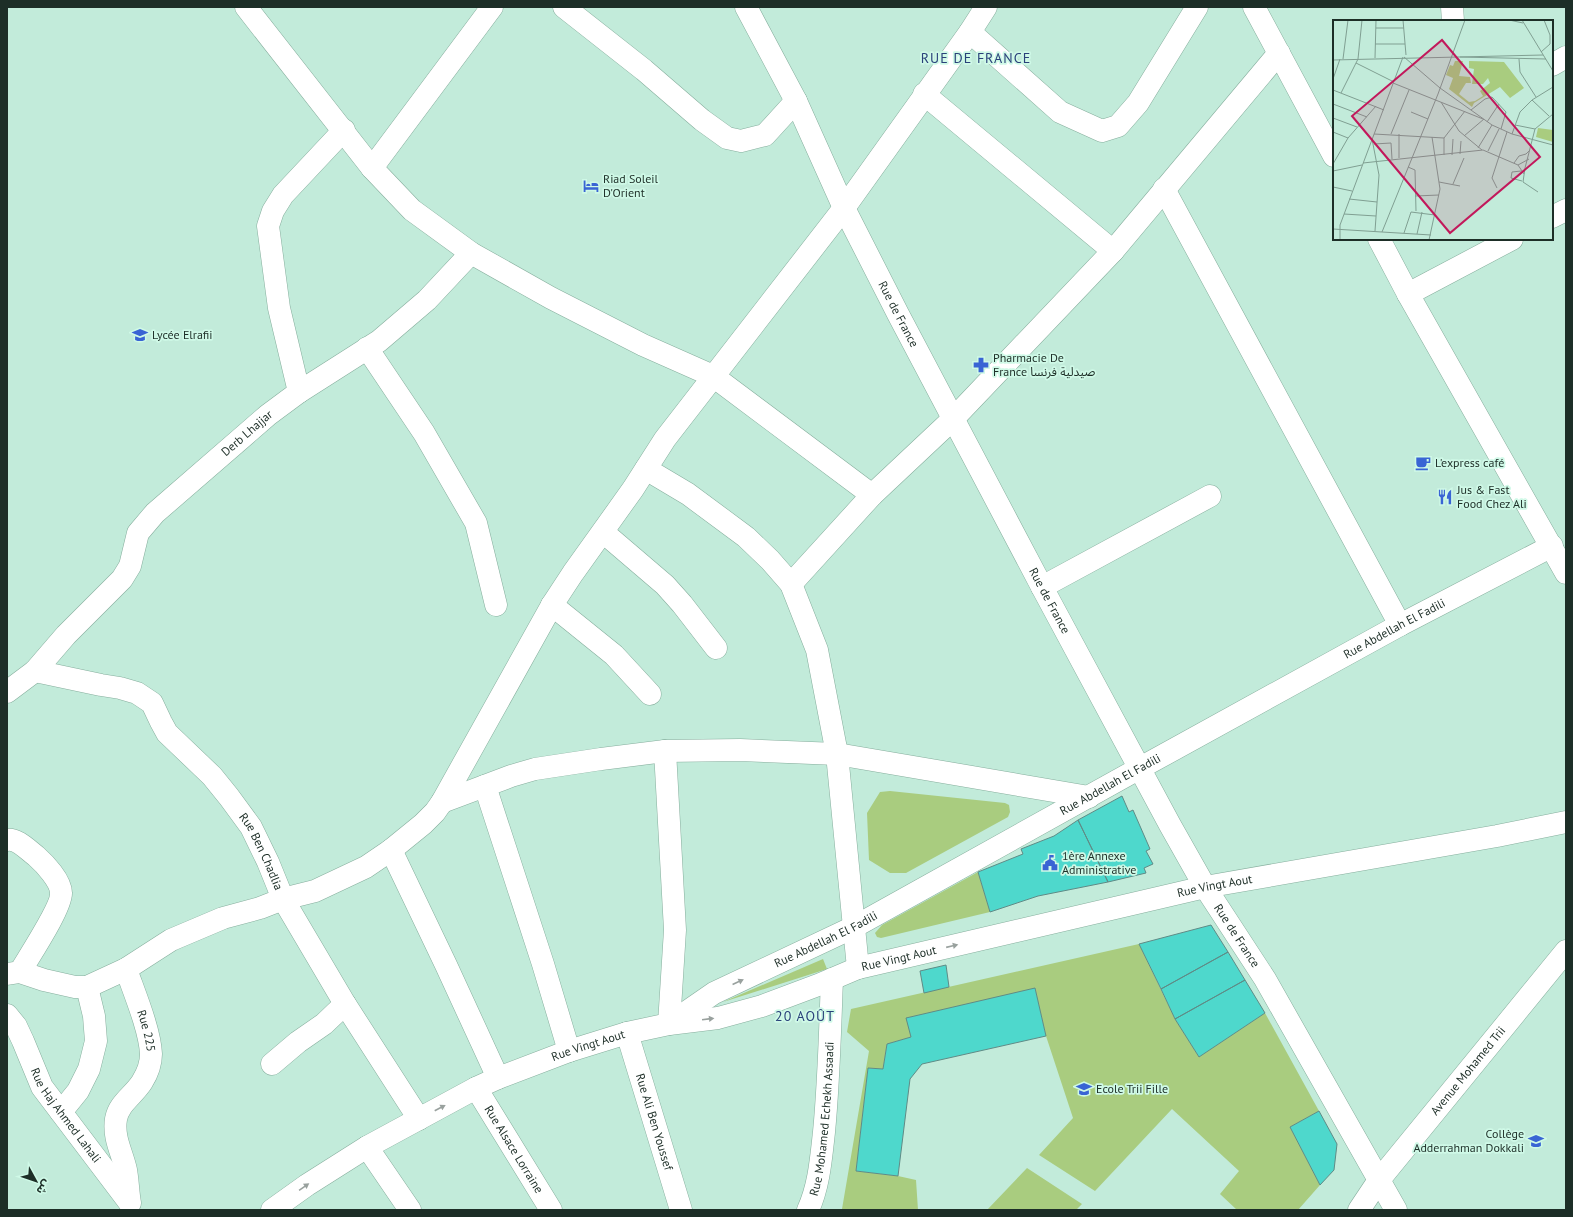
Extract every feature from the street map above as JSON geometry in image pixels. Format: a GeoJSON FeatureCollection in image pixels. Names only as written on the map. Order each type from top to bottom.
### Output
{"type":"FeatureCollection","features":[{"type":"Feature","properties":{"kind":"street"},"geometry":{"type":"LineString","coordinates":[[246,7],[344,130],[372,168],[412,210],[471,253],[551,298],[643,345],[713,376],[872,494]]}},
{"type":"Feature","properties":{"kind":"street"},"geometry":{"type":"LineString","coordinates":[[372,168],[492,7]]}},
{"type":"Feature","properties":{"kind":"street"},"geometry":{"type":"LineString","coordinates":[[564,7],[644,70],[702,120],[727,138],[741,141],[765,135],[796,101]]}},
{"type":"Feature","properties":{"kind":"street","name":"Rue de France"},"geometry":{"type":"LineString","coordinates":[[746,7],[796,101],[844,208],[898,314],[1042,587],[1205,887],[1265,979],[1375,1186],[1396,1210]]}},
{"type":"Feature","properties":{"kind":"street"},"geometry":{"type":"LineString","coordinates":[[7,840],[23,846],[46,865],[58,883],[62,893],[60,902],[35,949],[13,973],[75,987],[87,987],[126,969],[171,940],[223,918],[260,908],[283,899],[315,891],[340,880],[366,867],[391,850],[423,824],[435,812],[442,802],[552,605],[665,439],[844,208],[924,94],[970,32],[986,7]]}},
{"type":"Feature","properties":{"kind":"street"},"geometry":{"type":"LineString","coordinates":[[970,32],[1060,112],[1102,131],[1118,126],[1138,103],[1197,7]]}},
{"type":"Feature","properties":{"kind":"street"},"geometry":{"type":"LineString","coordinates":[[1253,7],[1333,154]]}},
{"type":"Feature","properties":{"kind":"street"},"geometry":{"type":"LineString","coordinates":[[1452,7],[1453,20]]}},
{"type":"Feature","properties":{"kind":"street"},"geometry":{"type":"LineString","coordinates":[[791,584],[872,494],[954,418],[1113,251],[1279,53]]}},
{"type":"Feature","properties":{"kind":"street"},"geometry":{"type":"LineString","coordinates":[[1553,64],[1566,57]]}},
{"type":"Feature","properties":{"kind":"street"},"geometry":{"type":"LineString","coordinates":[[924,94],[1113,251]]}},
{"type":"Feature","properties":{"kind":"street"},"geometry":{"type":"LineString","coordinates":[[299,392],[279,308],[268,226],[273,211],[283,195],[344,130]]}},
{"type":"Feature","properties":{"kind":"street"},"geometry":{"type":"LineString","coordinates":[[1164,189],[1400,624]]}},
{"type":"Feature","properties":{"kind":"street"},"geometry":{"type":"LineString","coordinates":[[1553,216],[1566,210]]}},
{"type":"Feature","properties":{"kind":"street"},"geometry":{"type":"LineString","coordinates":[[1380,240],[1408,294],[1561,560]]}},
{"type":"Feature","properties":{"kind":"street"},"geometry":{"type":"LineString","coordinates":[[1408,294],[1487,245],[1508,240]]}},
{"type":"Feature","properties":{"kind":"street","name":"Derb Lhajjar"},"geometry":{"type":"LineString","coordinates":[[7,692],[35,671],[66,635],[122,579],[130,566],[138,533],[155,513],[268,415],[299,392],[378,341],[427,300],[471,253]]}},
{"type":"Feature","properties":{"kind":"street"},"geometry":{"type":"LineString","coordinates":[[367,348],[424,433],[476,523],[496,605]]}},
{"type":"Feature","properties":{"kind":"street"},"geometry":{"type":"LineString","coordinates":[[646,469],[688,494],[746,537],[770,560],[791,584],[818,650],[837,754],[858,968]]}},
{"type":"Feature","properties":{"kind":"street"},"geometry":{"type":"LineString","coordinates":[[1042,587],[1210,496]]}},
{"type":"Feature","properties":{"kind":"street"},"geometry":{"type":"LineString","coordinates":[[603,532],[665,585],[682,604],[716,648]]}},
{"type":"Feature","properties":{"kind":"street","name":"Rue Abdellah El Fadili"},"geometry":{"type":"LineString","coordinates":[[669,1024],[714,993],[854,927],[1400,624],[1561,560]]}},
{"type":"Feature","properties":{"kind":"street"},"geometry":{"type":"LineString","coordinates":[[552,605],[614,655],[650,694]]}},
{"type":"Feature","properties":{"kind":"street","name":"Rue Ben Chadlia"},"geometry":{"type":"LineString","coordinates":[[35,671],[120,688],[137,693],[152,703],[167,733],[212,776],[230,797],[251,827],[268,862],[283,899],[345,1004],[419,1119]]}},
{"type":"Feature","properties":{"kind":"street"},"geometry":{"type":"LineString","coordinates":[[442,802],[510,776],[535,769],[665,751],[740,750],[837,754],[1089,797]]}},
{"type":"Feature","properties":{"kind":"street"},"geometry":{"type":"LineString","coordinates":[[665,751],[675,930],[669,1024]]}},
{"type":"Feature","properties":{"kind":"street"},"geometry":{"type":"LineString","coordinates":[[485,786],[543,964],[569,1051]]}},
{"type":"Feature","properties":{"kind":"street","name":"Rue Vingt Aout"},"geometry":{"type":"LineString","coordinates":[[272,1210],[307,1185],[367,1148],[476,1088],[569,1051],[627,1034],[669,1024],[718,1018],[762,1006],[858,968],[1205,887],[1497,836],[1566,822]]}},
{"type":"Feature","properties":{"kind":"street"},"geometry":{"type":"LineString","coordinates":[[391,850],[498,1078]]}},
{"type":"Feature","properties":{"kind":"street","name":"Avenue Mohamed Trii"},"geometry":{"type":"LineString","coordinates":[[1358,1210],[1375,1186],[1566,951]]}},
{"type":"Feature","properties":{"kind":"street","name":"Rue 225"},"geometry":{"type":"LineString","coordinates":[[126,969],[148,1036],[151,1054],[150,1066],[146,1075],[138,1089],[118,1110],[116,1120],[115,1132],[126,1169],[132,1207]]}},
{"type":"Feature","properties":{"kind":"street","name":"Rue Mohamed Echekh Assaadi"},"geometry":{"type":"LineString","coordinates":[[808,1210],[813,1197],[821,1162],[830,1055],[832,979]]}},
{"type":"Feature","properties":{"kind":"street"},"geometry":{"type":"LineString","coordinates":[[61,1112],[78,1091],[89,1069],[96,1041],[94,1016],[87,987]]}},
{"type":"Feature","properties":{"kind":"street"},"geometry":{"type":"LineString","coordinates":[[272,1064],[298,1042],[324,1024],[345,1004]]}},
{"type":"Feature","properties":{"kind":"street","name":"Rue Haj Ahmed Lahali"},"geometry":{"type":"LineString","coordinates":[[7,1015],[16,1026],[42,1087],[132,1207]]}},
{"type":"Feature","properties":{"kind":"street","name":"Rue Ali Ben Youssef"},"geometry":{"type":"LineString","coordinates":[[627,1034],[681,1210]]}},
{"type":"Feature","properties":{"kind":"street","name":"Rue Alsace Lorraine"},"geometry":{"type":"LineString","coordinates":[[476,1088],[551,1210]]}},
{"type":"Feature","properties":{"kind":"street"},"geometry":{"type":"LineString","coordinates":[[367,1148],[410,1210]]}},
{"type":"Feature","properties":{"kind":"street","name":"Avenue Mohamed Trii"},"geometry":{"type":"LineString","coordinates":[[1352,1210],[1375,1186]]}},
{"type":"Feature","properties":{"kind":"green space"},"geometry":{"type":"Polygon","coordinates":[[[890,791],[1005,803],[1009,805],[1010,812],[1008,817],[906,873],[890,873],[869,860],[867,813],[880,792],[890,791]]]}},
{"type":"Feature","properties":{"kind":"green space"},"geometry":{"type":"Polygon","coordinates":[[[978,872],[990,912],[881,938],[877,937],[875,933],[882,925],[978,872]]]}},
{"type":"Feature","properties":{"kind":"green space"},"geometry":{"type":"Polygon","coordinates":[[[1139,944],[1175,1019],[1199,1057],[1265,1013],[1319,1111],[1290,1127],[1320,1185],[1298,1210],[1237,1210],[1220,1194],[1239,1171],[1172,1109],[1095,1191],[1039,1155],[1073,1118],[1046,1036],[1035,989],[907,1018],[911,1037],[887,1044],[883,1069],[868,1068],[856,1171],[898,1176],[916,1180],[918,1210],[840,1210],[842,1209],[869,1051],[847,1032],[851,1009],[1139,944]]]}},
{"type":"Feature","properties":{"kind":"green space"},"geometry":{"type":"Polygon","coordinates":[[[823,959],[827,969],[723,1002],[823,959]]]}},
{"type":"Feature","properties":{"kind":"green space"},"geometry":{"type":"Polygon","coordinates":[[[1027,1168],[1082,1204],[1076,1210],[987,1210],[1027,1168]]]}},
{"type":"Feature","properties":{"kind":"building"},"geometry":{"type":"Polygon","coordinates":[[[1122,796],[1129,812],[1133,810],[1150,849],[1146,851],[1153,864],[1144,868],[1146,873],[1108,882],[1078,820],[1122,796]]]}},
{"type":"Feature","properties":{"kind":"building","name":"1ère Annexe Administrative"},"geometry":{"type":"Polygon","coordinates":[[[1078,820],[1108,882],[1038,896],[990,912],[978,872],[1023,854],[1021,849],[1054,836],[1078,820]]]}},
{"type":"Feature","properties":{"kind":"building"},"geometry":{"type":"Polygon","coordinates":[[[1211,925],[1228,952],[1161,989],[1139,944],[1211,925]]]}},
{"type":"Feature","properties":{"kind":"building"},"geometry":{"type":"Polygon","coordinates":[[[1228,952],[1245,980],[1175,1019],[1161,989],[1228,952]]]}},
{"type":"Feature","properties":{"kind":"building"},"geometry":{"type":"Polygon","coordinates":[[[946,965],[949,987],[924,993],[920,971],[946,965]]]}},
{"type":"Feature","properties":{"kind":"building"},"geometry":{"type":"Polygon","coordinates":[[[1245,980],[1265,1013],[1199,1057],[1175,1019],[1245,980]]]}},
{"type":"Feature","properties":{"kind":"building"},"geometry":{"type":"Polygon","coordinates":[[[1035,988],[1046,1036],[922,1064],[910,1079],[898,1176],[856,1171],[868,1068],[883,1069],[887,1044],[911,1037],[906,1018],[1035,988]]]}},
{"type":"Feature","properties":{"kind":"building"},"geometry":{"type":"Polygon","coordinates":[[[1319,1111],[1337,1144],[1334,1170],[1320,1185],[1290,1127],[1319,1111]]]}},
{"type":"Feature","properties":{"kind":"place","name":"Riad Soleil D'Orient"},"geometry":{"type":"Point","coordinates":[591,186]}},
{"type":"Feature","properties":{"kind":"place","name":"Lycée Elrafii"},"geometry":{"type":"Point","coordinates":[140,335]}},
{"type":"Feature","properties":{"kind":"place","name":"Pharmacie De France صيدلية فرنسا"},"geometry":{"type":"Point","coordinates":[981,365]}},
{"type":"Feature","properties":{"kind":"place","name":"L'express café"},"geometry":{"type":"Point","coordinates":[1423,463]}},
{"type":"Feature","properties":{"kind":"place","name":"Jus & Fast Food Chez Ali"},"geometry":{"type":"Point","coordinates":[1445,497]}},
{"type":"Feature","properties":{"kind":"place","name":"1ère Annexe Administrative"},"geometry":{"type":"Point","coordinates":[1050,863]}},
{"type":"Feature","properties":{"kind":"place","name":"Ecole Trii Fille"},"geometry":{"type":"Point","coordinates":[1084,1089]}},
{"type":"Feature","properties":{"kind":"place","name":"Collège Adderrahman Dokkali"},"geometry":{"type":"Point","coordinates":[1536,1141]}},
{"type":"Feature","properties":{"kind":"district","name":"RUE DE FRANCE"},"geometry":{"type":"Point","coordinates":[976,58]}},
{"type":"Feature","properties":{"kind":"district","name":"20 AOÛT"},"geometry":{"type":"Point","coordinates":[805,1016]}}]}
